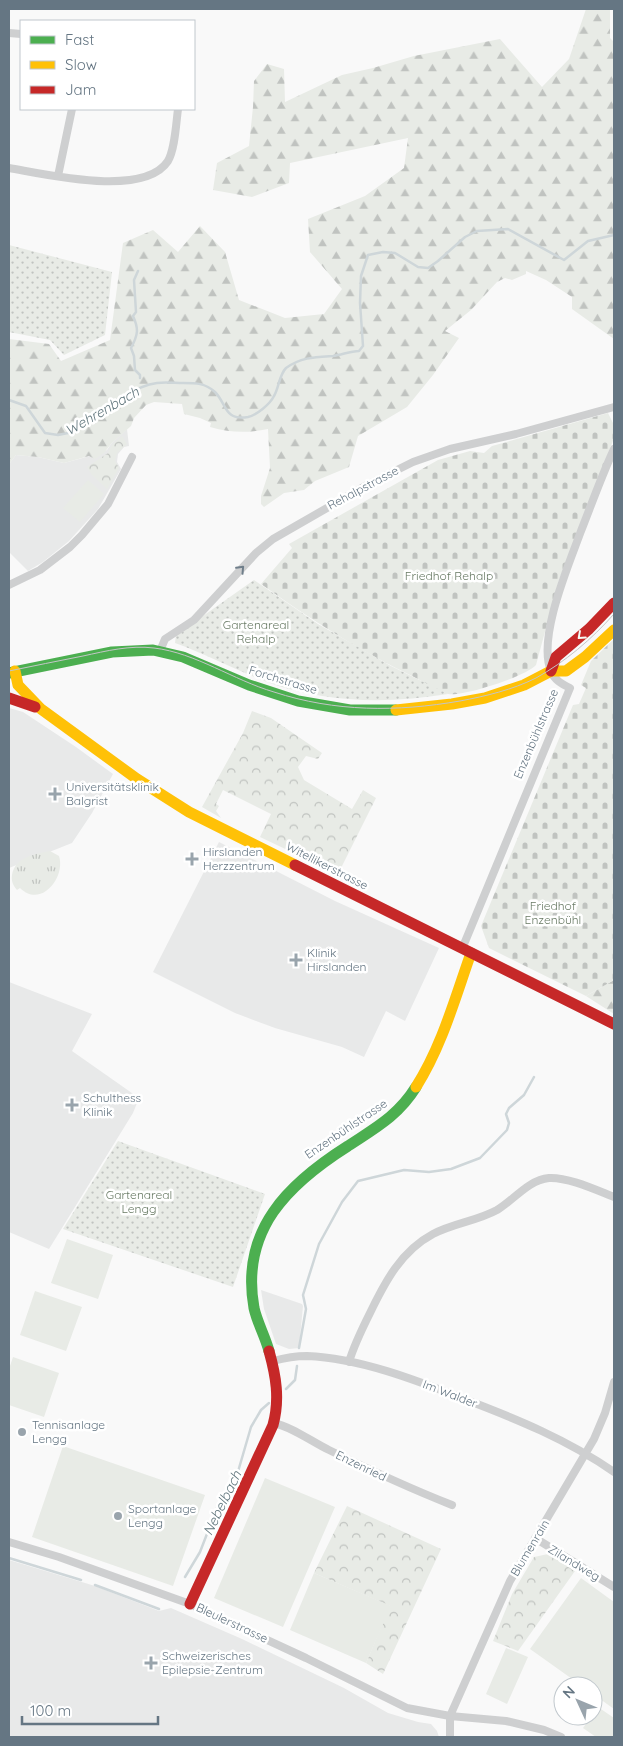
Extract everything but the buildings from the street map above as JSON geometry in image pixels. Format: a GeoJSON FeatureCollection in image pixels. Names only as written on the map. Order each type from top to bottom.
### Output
{"type":"FeatureCollection","features":[{"type":"Feature","properties":{"kind":"main road"},"geometry":{"type":"LineString","coordinates":[[551,671],[556,657],[614,603]]}},
{"type":"Feature","properties":{"kind":"main road","name":"Forchstrasse"},"geometry":{"type":"LineString","coordinates":[[12,672],[126,650],[160,651],[189,659],[249,686],[283,697],[323,706],[358,710],[403,710],[471,700],[512,690],[551,671],[562,672],[569,670],[614,630]]}},
{"type":"Feature","properties":{"kind":"main road","name":"Witellikerstrasse"},"geometry":{"type":"LineString","coordinates":[[12,672],[22,692],[41,709],[137,779],[189,812],[614,1024]]}},
{"type":"Feature","properties":{"kind":"main road","name":"Witellikerstrasse"},"geometry":{"type":"LineString","coordinates":[[9,697],[41,709]]}},
{"type":"Feature","properties":{"kind":"main road","name":"Enzenbühlstrasse"},"geometry":{"type":"LineString","coordinates":[[190,1604],[268,1439],[277,1407],[277,1388],[273,1361],[254,1307],[254,1258],[263,1229],[278,1203],[314,1167],[388,1120],[407,1101],[434,1053],[466,951]]}},
{"type":"Feature","properties":{"kind":"street"},"geometry":{"type":"LineString","coordinates":[[58,176],[72,110]]}},
{"type":"Feature","properties":{"kind":"street"},"geometry":{"type":"LineString","coordinates":[[9,168],[111,182],[133,180],[157,172],[163,168],[171,154],[178,110]]}},
{"type":"Feature","properties":{"kind":"street","name":"Rehalpstrasse"},"geometry":{"type":"LineString","coordinates":[[160,651],[166,639],[194,620],[256,553],[273,539],[367,485],[413,462],[450,449],[516,434],[614,407]]}},
{"type":"Feature","properties":{"kind":"street","name":"Enzenbühlstrasse"},"geometry":{"type":"LineString","coordinates":[[466,951],[570,688],[558,682],[551,671],[548,656],[550,628],[558,596],[614,449]]}},
{"type":"Feature","properties":{"kind":"street"},"geometry":{"type":"LineString","coordinates":[[9,585],[40,570],[82,535],[108,504],[132,457]]}},
{"type":"Feature","properties":{"kind":"street"},"geometry":{"type":"LineString","coordinates":[[349,1362],[363,1327],[386,1281],[407,1254],[424,1240],[453,1225],[481,1217],[496,1210],[528,1186],[542,1179],[556,1178],[565,1180],[614,1197]]}},
{"type":"Feature","properties":{"kind":"street","name":"Im Walder"},"geometry":{"type":"LineString","coordinates":[[273,1361],[308,1356],[349,1362],[384,1371],[439,1389],[532,1426],[586,1454],[614,1472]]}},
{"type":"Feature","properties":{"kind":"street","name":"Blumenrain"},"geometry":{"type":"LineString","coordinates":[[450,1716],[510,1581],[586,1454],[605,1413],[614,1382]]}},
{"type":"Feature","properties":{"kind":"street","name":"Enzenried"},"geometry":{"type":"LineString","coordinates":[[273,1423],[280,1424],[315,1444],[392,1481],[452,1505]]}},
{"type":"Feature","properties":{"kind":"street","name":"Zilandweg"},"geometry":{"type":"LineString","coordinates":[[535,1538],[614,1586]]}},
{"type":"Feature","properties":{"kind":"street","name":"Bleulerstrasse"},"geometry":{"type":"LineString","coordinates":[[9,1542],[59,1557],[190,1604],[407,1708],[450,1716],[506,1721],[544,1730],[561,1737]]}},
{"type":"Feature","properties":{"kind":"street"},"geometry":{"type":"LineString","coordinates":[[450,1716],[450,1737]]}},
{"type":"Feature","properties":{"kind":"shaded area"},"geometry":{"type":"Polygon","coordinates":[[[127,429],[129,446],[124,447],[118,454],[117,462],[121,469],[98,509],[69,541],[43,562],[28,571],[9,552],[9,464],[16,455],[38,457],[64,463],[90,456],[107,450],[127,429]]]}},
{"type":"Feature","properties":{"kind":"shaded area","name":"Universitätsklinik Balgrist"},"geometry":{"type":"Polygon","coordinates":[[[9,708],[23,712],[113,774],[92,813],[72,843],[9,868],[9,708]]]}},
{"type":"Feature","properties":{"kind":"shaded area","name":"Klinik Hirslanden"},"geometry":{"type":"Polygon","coordinates":[[[219,842],[335,901],[439,948],[405,1021],[386,1011],[364,1057],[342,1047],[275,1028],[235,1013],[153,972],[219,842]]]}},
{"type":"Feature","properties":{"kind":"shaded area","name":"Schulthess Klinik"},"geometry":{"type":"Polygon","coordinates":[[[9,982],[92,1014],[72,1051],[139,1098],[133,1113],[49,1249],[9,1232],[9,982]]]}},
{"type":"Feature","properties":{"kind":"shaded area"},"geometry":{"type":"Polygon","coordinates":[[[261,1290],[302,1304],[299,1348],[289,1349],[276,1344],[264,1309],[261,1290]]]}},
{"type":"Feature","properties":{"kind":"shaded area","name":"Schweizerisches Epilepsie-Zentrum"},"geometry":{"type":"Polygon","coordinates":[[[9,1560],[95,1586],[159,1611],[171,1608],[242,1639],[344,1688],[388,1713],[431,1724],[439,1737],[9,1737],[9,1560]]]}},
{"type":"Feature","properties":{"kind":"green space"},"geometry":{"type":"Polygon","coordinates":[[[586,9],[610,9],[610,38],[614,42],[614,339],[572,309],[572,297],[546,280],[526,271],[526,274],[512,280],[505,278],[497,282],[471,310],[445,331],[459,338],[433,375],[407,407],[358,436],[349,467],[315,481],[304,490],[284,493],[264,507],[261,504],[261,496],[270,468],[268,429],[239,432],[210,427],[211,423],[184,414],[182,404],[154,402],[146,405],[134,418],[131,426],[104,453],[95,459],[89,456],[64,463],[38,457],[16,455],[9,464],[9,339],[49,344],[61,361],[110,340],[123,243],[153,230],[178,252],[200,226],[225,252],[239,300],[285,318],[324,314],[342,289],[310,252],[308,219],[365,196],[404,168],[408,138],[290,163],[289,183],[252,197],[213,190],[217,163],[249,146],[254,81],[267,64],[284,69],[285,102],[342,75],[414,56],[500,39],[542,87],[569,59],[586,9]]]}},
{"type":"Feature","properties":{"kind":"green space"},"geometry":{"type":"Polygon","coordinates":[[[9,245],[112,272],[105,335],[64,355],[50,340],[9,332],[9,245]]]}},
{"type":"Feature","properties":{"kind":"green space","name":"Friedhof Rehalp"},"geometry":{"type":"Polygon","coordinates":[[[608,413],[614,425],[614,438],[559,580],[536,665],[520,675],[479,689],[455,694],[444,693],[355,645],[261,584],[292,548],[289,544],[438,460],[470,451],[484,453],[492,446],[608,413]]]}},
{"type":"Feature","properties":{"kind":"green space"},"geometry":{"type":"Polygon","coordinates":[[[122,436],[127,444],[117,453],[115,461],[119,468],[107,489],[92,475],[87,467],[108,453],[112,445],[122,436]]]}},
{"type":"Feature","properties":{"kind":"green space"},"geometry":{"type":"Polygon","coordinates":[[[88,480],[104,494],[80,522],[63,508],[88,480]]]}},
{"type":"Feature","properties":{"kind":"green space","name":"Gartenareal Rehalp"},"geometry":{"type":"Polygon","coordinates":[[[254,580],[318,624],[391,666],[448,694],[402,699],[356,700],[311,694],[267,682],[175,643],[176,635],[254,580]]]}},
{"type":"Feature","properties":{"kind":"green space","name":"Friedhof Enzenbühl"},"geometry":{"type":"Polygon","coordinates":[[[614,639],[614,980],[586,996],[489,948],[481,926],[573,705],[579,704],[586,688],[581,685],[591,661],[614,639]]]}},
{"type":"Feature","properties":{"kind":"green space"},"geometry":{"type":"Polygon","coordinates":[[[252,711],[271,718],[322,753],[318,759],[306,756],[298,767],[304,780],[352,809],[363,790],[376,798],[338,874],[260,837],[271,814],[223,790],[216,804],[219,806],[216,811],[221,818],[202,807],[243,733],[252,711]]]}},
{"type":"Feature","properties":{"kind":"green space"},"geometry":{"type":"Polygon","coordinates":[[[50,851],[59,856],[60,864],[59,873],[50,888],[36,895],[28,894],[20,888],[17,890],[12,877],[17,864],[26,857],[50,851]]]}},
{"type":"Feature","properties":{"kind":"green space"},"geometry":{"type":"Polygon","coordinates":[[[614,980],[614,1014],[586,996],[614,980]]]}},
{"type":"Feature","properties":{"kind":"green space","name":"Gartenareal Lengg"},"geometry":{"type":"Polygon","coordinates":[[[118,1141],[265,1194],[233,1287],[63,1229],[118,1141]]]}},
{"type":"Feature","properties":{"kind":"green space"},"geometry":{"type":"Polygon","coordinates":[[[67,1239],[113,1255],[98,1299],[51,1283],[67,1239]]]}},
{"type":"Feature","properties":{"kind":"green space"},"geometry":{"type":"Polygon","coordinates":[[[35,1291],[82,1307],[66,1351],[20,1335],[35,1291]]]}},
{"type":"Feature","properties":{"kind":"green space"},"geometry":{"type":"Polygon","coordinates":[[[13,1357],[59,1373],[44,1417],[9,1405],[9,1369],[13,1357]]]}},
{"type":"Feature","properties":{"kind":"green space","name":"Sportanlage Lengg"},"geometry":{"type":"Polygon","coordinates":[[[63,1446],[205,1495],[173,1586],[32,1537],[63,1446]]]}},
{"type":"Feature","properties":{"kind":"green space"},"geometry":{"type":"Polygon","coordinates":[[[265,1478],[335,1507],[283,1627],[214,1598],[265,1478]]]}},
{"type":"Feature","properties":{"kind":"green space"},"geometry":{"type":"Polygon","coordinates":[[[347,1506],[441,1549],[383,1674],[366,1663],[390,1606],[314,1573],[347,1506]]]}},
{"type":"Feature","properties":{"kind":"green space"},"geometry":{"type":"Polygon","coordinates":[[[548,1554],[575,1571],[518,1651],[493,1641],[512,1594],[534,1557],[548,1554]]]}},
{"type":"Feature","properties":{"kind":"green space"},"geometry":{"type":"Polygon","coordinates":[[[314,1573],[391,1606],[366,1663],[290,1630],[314,1573]]]}},
{"type":"Feature","properties":{"kind":"green space"},"geometry":{"type":"Polygon","coordinates":[[[581,1578],[614,1602],[614,1709],[603,1701],[603,1676],[568,1676],[530,1649],[581,1578]]]}},
{"type":"Feature","properties":{"kind":"green space"},"geometry":{"type":"Polygon","coordinates":[[[506,1648],[528,1657],[507,1704],[486,1694],[506,1648]]]}},
{"type":"Feature","properties":{"kind":"green space"},"geometry":{"type":"Polygon","coordinates":[[[603,1710],[614,1718],[614,1737],[596,1737],[583,1728],[584,1726],[603,1726],[603,1710]]]}},
{"type":"Feature","properties":{"kind":"waterway","name":"Wehrenbach"},"geometry":{"type":"LineString","coordinates":[[9,400],[26,406],[45,433],[58,435],[68,433],[134,390],[157,383],[204,385],[215,392],[230,414],[240,418],[252,416],[270,402],[276,393],[284,371],[292,364],[309,358],[359,351],[363,346],[360,303],[361,276],[368,255],[383,252],[395,253],[418,267],[428,268],[465,237],[477,231],[508,229],[564,260],[588,241],[614,235]]}},
{"type":"Feature","properties":{"kind":"waterway"},"geometry":{"type":"LineString","coordinates":[[138,271],[134,280],[136,312],[133,316],[137,332],[131,348],[134,356],[135,370],[140,375],[140,378]]}},
{"type":"Feature","properties":{"kind":"waterway","name":"Nebelbach"},"geometry":{"type":"LineString","coordinates":[[299,1348],[306,1309],[303,1295],[319,1244],[342,1202],[358,1181],[404,1170],[429,1172],[451,1169],[480,1158],[507,1130],[509,1123],[506,1114],[509,1108],[524,1095],[534,1077]]}},
{"type":"Feature","properties":{"kind":"waterway","name":"Nebelbach"},"geometry":{"type":"LineString","coordinates":[[286,1389],[295,1380],[297,1366]]}},
{"type":"Feature","properties":{"kind":"waterway","name":"Nebelbach"},"geometry":{"type":"LineString","coordinates":[[185,1577],[200,1552],[217,1508],[237,1475],[251,1427],[261,1410],[269,1403]]}},
{"type":"Feature","properties":{"kind":"waterway","name":"Nebelbach"},"geometry":{"type":"LineString","coordinates":[[9,1558],[81,1580]]}},
{"type":"Feature","properties":{"kind":"waterway","name":"Nebelbach"},"geometry":{"type":"LineString","coordinates":[[95,1585],[159,1609]]}},
{"type":"Feature","properties":{"kind":"tram line"},"geometry":{"type":"LineString","coordinates":[[9,671],[118,649],[154,648],[185,655],[259,687],[297,699],[343,707],[366,708],[436,705],[479,697],[508,689],[536,678],[568,657],[597,632],[614,614]]}},
{"type":"Feature","properties":{"kind":"traffic: fast"},"geometry":{"type":"LineString","coordinates":[[9,673],[112,652],[153,650],[183,657],[249,685],[298,701],[350,710],[396,710]]}},
{"type":"Feature","properties":{"kind":"traffic: fast"},"geometry":{"type":"LineString","coordinates":[[269,1351],[254,1308],[252,1280],[254,1255],[262,1232],[273,1212],[288,1193],[306,1176],[394,1114],[416,1087]]}},
{"type":"Feature","properties":{"kind":"traffic: slow"},"geometry":{"type":"LineString","coordinates":[[396,710],[452,704],[485,698],[524,685],[551,671],[566,671],[585,657],[614,630]]}},
{"type":"Feature","properties":{"kind":"traffic: slow"},"geometry":{"type":"LineString","coordinates":[[15,671],[18,685],[41,709],[137,779],[189,812],[295,865]]}},
{"type":"Feature","properties":{"kind":"traffic: slow"},"geometry":{"type":"LineString","coordinates":[[416,1087],[441,1038],[471,953]]}},
{"type":"Feature","properties":{"kind":"traffic: jam"},"geometry":{"type":"LineString","coordinates":[[551,671],[556,657],[589,629],[614,603]]}},
{"type":"Feature","properties":{"kind":"traffic: jam"},"geometry":{"type":"LineString","coordinates":[[9,698],[35,707]]}},
{"type":"Feature","properties":{"kind":"traffic: jam"},"geometry":{"type":"LineString","coordinates":[[295,865],[614,1024]]}},
{"type":"Feature","properties":{"kind":"traffic: jam"},"geometry":{"type":"LineString","coordinates":[[190,1604],[273,1425],[277,1397],[274,1369],[269,1351]]}},
{"type":"Feature","properties":{"kind":"place","name":"Universitätsklinik Balgrist"},"geometry":{"type":"Point","coordinates":[55,794]}},
{"type":"Feature","properties":{"kind":"place","name":"Hirslanden Herzzentrum"},"geometry":{"type":"Point","coordinates":[192,859]}},
{"type":"Feature","properties":{"kind":"place","name":"Klinik Hirslanden"},"geometry":{"type":"Point","coordinates":[296,960]}},
{"type":"Feature","properties":{"kind":"place","name":"Schulthess Klinik"},"geometry":{"type":"Point","coordinates":[72,1105]}},
{"type":"Feature","properties":{"kind":"place","name":"Tennisanlage Lengg"},"geometry":{"type":"Point","coordinates":[22,1432]}},
{"type":"Feature","properties":{"kind":"place","name":"Sportanlage Lengg"},"geometry":{"type":"Point","coordinates":[118,1516]}},
{"type":"Feature","properties":{"kind":"place","name":"Schweizerisches Epilepsie-Zentrum"},"geometry":{"type":"Point","coordinates":[151,1663]}}]}
